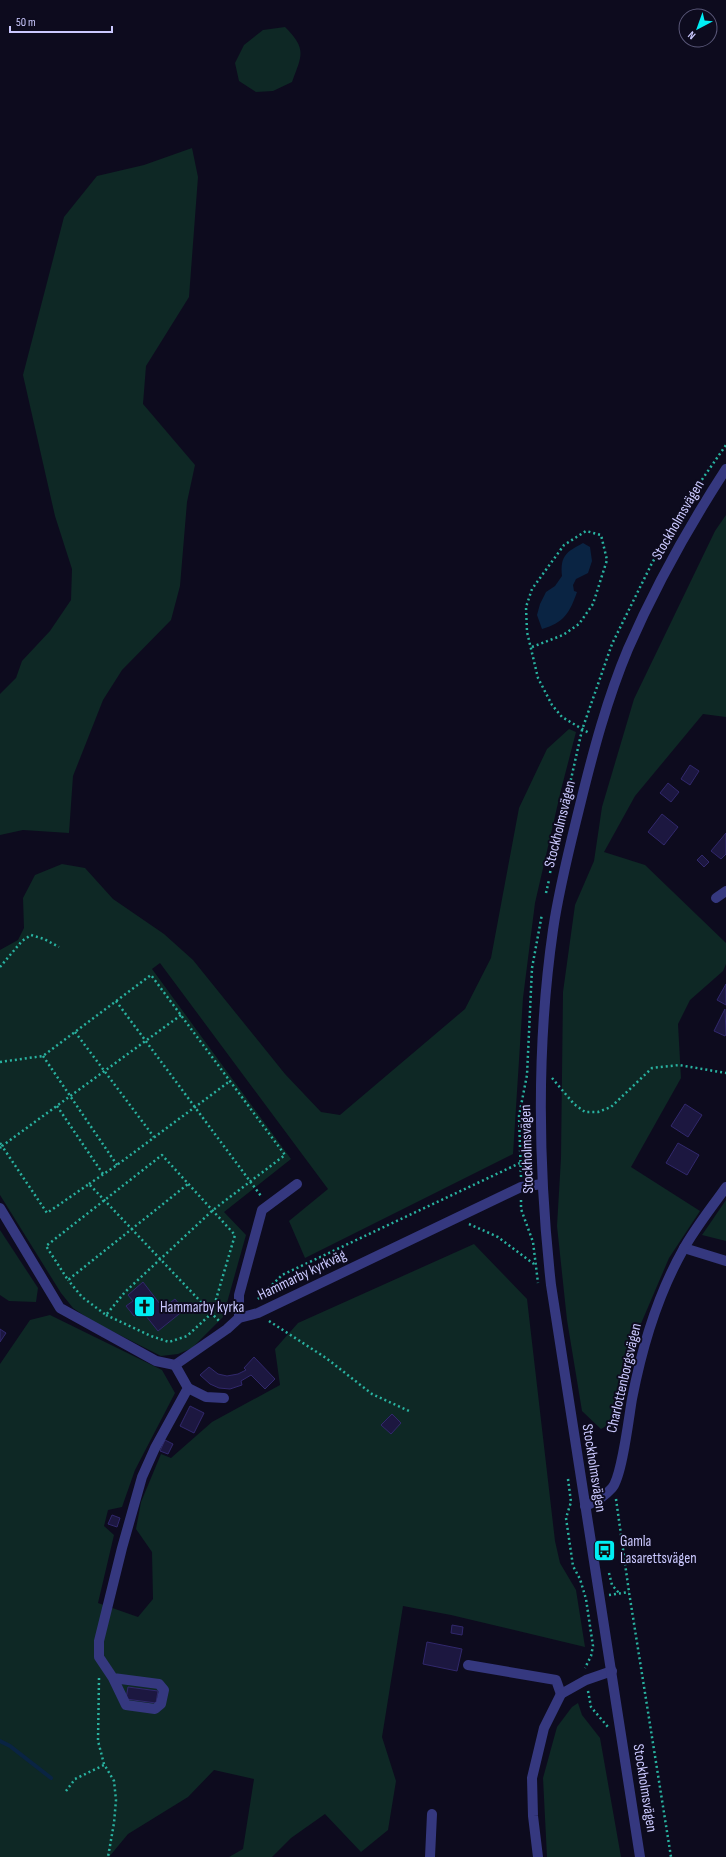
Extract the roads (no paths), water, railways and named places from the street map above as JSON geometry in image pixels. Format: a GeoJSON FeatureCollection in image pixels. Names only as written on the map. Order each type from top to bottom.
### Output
{"type":"FeatureCollection","features":[{"type":"Feature","properties":{"kind":"street","name":"Stockholmsvägen"},"geometry":{"type":"LineString","coordinates":[[640,1857],[612,1671],[550,1285],[544,1230],[540,1077],[553,931],[562,878],[588,773],[607,707],[632,643],[671,561],[726,469]]}},
{"type":"Feature","properties":{"kind":"street"},"geometry":{"type":"LineString","coordinates":[[716,898],[726,890]]}},
{"type":"Feature","properties":{"kind":"street"},"geometry":{"type":"LineString","coordinates":[[0,1208],[60,1308],[156,1361],[175,1365],[228,1329],[239,1318],[239,1295],[262,1210],[297,1184]]}},
{"type":"Feature","properties":{"kind":"street","name":"Hammarby kyrkväg"},"geometry":{"type":"LineString","coordinates":[[239,1318],[258,1313],[521,1187],[542,1184]]}},
{"type":"Feature","properties":{"kind":"street","name":"Charlottenborgsvägen"},"geometry":{"type":"LineString","coordinates":[[585,1506],[597,1502],[614,1486],[621,1463],[642,1353],[665,1286],[684,1248],[726,1187]]}},
{"type":"Feature","properties":{"kind":"street"},"geometry":{"type":"LineString","coordinates":[[684,1248],[726,1261]]}},
{"type":"Feature","properties":{"kind":"street"},"geometry":{"type":"LineString","coordinates":[[175,1365],[188,1388],[206,1396],[224,1398]]}},
{"type":"Feature","properties":{"kind":"street"},"geometry":{"type":"LineString","coordinates":[[113,1678],[159,1684],[164,1690],[161,1704],[154,1709],[126,1704],[113,1678],[99,1657],[99,1641],[122,1548],[142,1477],[155,1448],[188,1388]]}},
{"type":"Feature","properties":{"kind":"street"},"geometry":{"type":"LineString","coordinates":[[468,1665],[556,1680],[561,1694]]}},
{"type":"Feature","properties":{"kind":"street"},"geometry":{"type":"LineString","coordinates":[[538,1857],[533,1816],[532,1778],[544,1728],[561,1694],[586,1680],[612,1671]]}},
{"type":"Feature","properties":{"kind":"street"},"geometry":{"type":"LineString","coordinates":[[430,1857],[432,1814]]}},
{"type":"Feature","properties":{"kind":"water"},"geometry":{"type":"Polygon","coordinates":[[[583,543],[590,547],[592,561],[588,573],[576,579],[573,585],[574,591],[577,592],[569,611],[565,616],[556,624],[542,629],[537,615],[540,604],[546,592],[555,586],[562,576],[562,564],[565,555],[583,543]]]}},
{"type":"Feature","properties":{"kind":"waterway"},"geometry":{"type":"LineString","coordinates":[[0,1741],[10,1746],[51,1778]]}},
{"type":"Feature","properties":{"kind":"place","name":"Hammarby kyrka"},"geometry":{"type":"Point","coordinates":[145,1307]}},
{"type":"Feature","properties":{"kind":"place","name":"Gamla Lasarettsvägen"},"geometry":{"type":"Point","coordinates":[604,1550]}}]}
